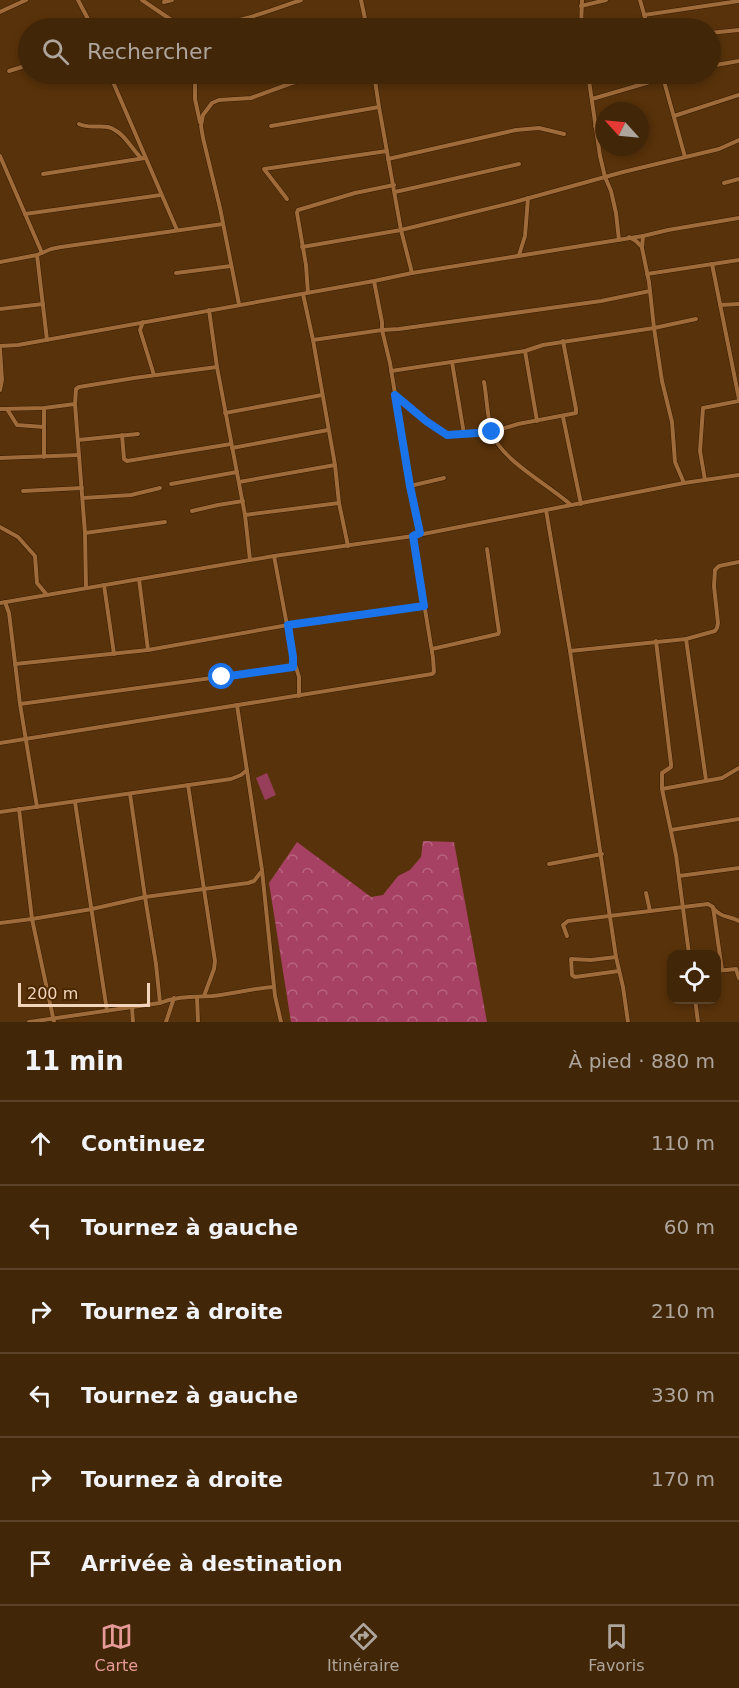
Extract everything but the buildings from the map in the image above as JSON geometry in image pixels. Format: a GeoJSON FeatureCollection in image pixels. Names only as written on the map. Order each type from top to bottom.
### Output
{"type":"FeatureCollection","features":[{"type":"Feature","properties":{"kind":"street"},"geometry":{"type":"LineString","coordinates":[[0,12],[26,0]]}},
{"type":"Feature","properties":{"kind":"street"},"geometry":{"type":"LineString","coordinates":[[78,0],[87,18]]}},
{"type":"Feature","properties":{"kind":"street"},"geometry":{"type":"LineString","coordinates":[[142,0],[167,18]]}},
{"type":"Feature","properties":{"kind":"street"},"geometry":{"type":"LineString","coordinates":[[164,2],[172,0]]}},
{"type":"Feature","properties":{"kind":"street"},"geometry":{"type":"LineString","coordinates":[[245,18],[301,0]]}},
{"type":"Feature","properties":{"kind":"street"},"geometry":{"type":"LineString","coordinates":[[361,0],[365,18]]}},
{"type":"Feature","properties":{"kind":"street"},"geometry":{"type":"LineString","coordinates":[[580,18],[582,0]]}},
{"type":"Feature","properties":{"kind":"street"},"geometry":{"type":"LineString","coordinates":[[581,6],[606,0]]}},
{"type":"Feature","properties":{"kind":"street"},"geometry":{"type":"LineString","coordinates":[[640,0],[645,18]]}},
{"type":"Feature","properties":{"kind":"street"},"geometry":{"type":"LineString","coordinates":[[644,15],[739,1]]}},
{"type":"Feature","properties":{"kind":"street"},"geometry":{"type":"LineString","coordinates":[[721,32],[739,30]]}},
{"type":"Feature","properties":{"kind":"street"},"geometry":{"type":"LineString","coordinates":[[721,64],[739,61]]}},
{"type":"Feature","properties":{"kind":"street"},"geometry":{"type":"LineString","coordinates":[[9,71],[18,68]]}},
{"type":"Feature","properties":{"kind":"street"},"geometry":{"type":"LineString","coordinates":[[114,84],[177,230]]}},
{"type":"Feature","properties":{"kind":"street"},"geometry":{"type":"LineString","coordinates":[[195,84],[195,99],[239,304]]}},
{"type":"Feature","properties":{"kind":"street"},"geometry":{"type":"LineString","coordinates":[[201,126],[207,109],[212,103],[219,100],[251,98],[289,84]]}},
{"type":"Feature","properties":{"kind":"street"},"geometry":{"type":"LineString","coordinates":[[375,84],[401,230],[412,273]]}},
{"type":"Feature","properties":{"kind":"street"},"geometry":{"type":"LineString","coordinates":[[590,84],[595,126]]}},
{"type":"Feature","properties":{"kind":"street"},"geometry":{"type":"LineString","coordinates":[[592,99],[636,84]]}},
{"type":"Feature","properties":{"kind":"street"},"geometry":{"type":"LineString","coordinates":[[665,84],[685,157]]}},
{"type":"Feature","properties":{"kind":"street"},"geometry":{"type":"LineString","coordinates":[[674,116],[739,95]]}},
{"type":"Feature","properties":{"kind":"street"},"geometry":{"type":"LineString","coordinates":[[271,126],[379,107]]}},
{"type":"Feature","properties":{"kind":"street"},"geometry":{"type":"LineString","coordinates":[[79,124],[89,128],[113,129],[144,158]]}},
{"type":"Feature","properties":{"kind":"street"},"geometry":{"type":"LineString","coordinates":[[388,159],[516,130],[539,128],[564,134]]}},
{"type":"Feature","properties":{"kind":"street"},"geometry":{"type":"LineString","coordinates":[[302,247],[401,230],[719,149],[739,140]]}},
{"type":"Feature","properties":{"kind":"street"},"geometry":{"type":"LineString","coordinates":[[287,199],[264,169],[387,151]]}},
{"type":"Feature","properties":{"kind":"street"},"geometry":{"type":"LineString","coordinates":[[0,156],[39,254],[47,340]]}},
{"type":"Feature","properties":{"kind":"street"},"geometry":{"type":"LineString","coordinates":[[601,156],[614,202],[620,240]]}},
{"type":"Feature","properties":{"kind":"street"},"geometry":{"type":"LineString","coordinates":[[43,174],[144,158]]}},
{"type":"Feature","properties":{"kind":"street"},"geometry":{"type":"LineString","coordinates":[[395,192],[519,164]]}},
{"type":"Feature","properties":{"kind":"street"},"geometry":{"type":"LineString","coordinates":[[724,183],[739,179]]}},
{"type":"Feature","properties":{"kind":"street"},"geometry":{"type":"LineString","coordinates":[[348,546],[313,340],[297,213],[299,209],[394,185]]}},
{"type":"Feature","properties":{"kind":"street"},"geometry":{"type":"LineString","coordinates":[[25,214],[161,195]]}},
{"type":"Feature","properties":{"kind":"street"},"geometry":{"type":"LineString","coordinates":[[519,255],[525,236],[528,198]]}},
{"type":"Feature","properties":{"kind":"street"},"geometry":{"type":"LineString","coordinates":[[0,390],[2,380],[0,348],[412,273],[620,240],[739,218]]}},
{"type":"Feature","properties":{"kind":"street"},"geometry":{"type":"LineString","coordinates":[[0,262],[68,246],[223,224]]}},
{"type":"Feature","properties":{"kind":"street"},"geometry":{"type":"LineString","coordinates":[[643,236],[642,248],[662,381],[672,422],[675,462],[684,483]]}},
{"type":"Feature","properties":{"kind":"street"},"geometry":{"type":"LineString","coordinates":[[629,237],[642,248]]}},
{"type":"Feature","properties":{"kind":"street"},"geometry":{"type":"LineString","coordinates":[[647,274],[739,260]]}},
{"type":"Feature","properties":{"kind":"street"},"geometry":{"type":"LineString","coordinates":[[705,480],[700,450],[703,408],[739,400],[712,264]]}},
{"type":"Feature","properties":{"kind":"street"},"geometry":{"type":"LineString","coordinates":[[176,273],[232,266]]}},
{"type":"Feature","properties":{"kind":"street"},"geometry":{"type":"LineString","coordinates":[[374,281],[382,322],[381,330],[391,371],[420,533]]}},
{"type":"Feature","properties":{"kind":"street"},"geometry":{"type":"LineString","coordinates":[[313,340],[601,301],[650,291]]}},
{"type":"Feature","properties":{"kind":"street"},"geometry":{"type":"LineString","coordinates":[[0,309],[43,304]]}},
{"type":"Feature","properties":{"kind":"street"},"geometry":{"type":"LineString","coordinates":[[720,305],[739,304]]}},
{"type":"Feature","properties":{"kind":"street"},"geometry":{"type":"LineString","coordinates":[[209,310],[225,413],[243,501],[250,561]]}},
{"type":"Feature","properties":{"kind":"street"},"geometry":{"type":"LineString","coordinates":[[391,371],[525,351],[563,341],[654,328],[696,319]]}},
{"type":"Feature","properties":{"kind":"street"},"geometry":{"type":"LineString","coordinates":[[143,322],[140,330],[154,375]]}},
{"type":"Feature","properties":{"kind":"street"},"geometry":{"type":"LineString","coordinates":[[395,395],[444,434],[450,436],[492,432],[518,424],[574,414],[576,411],[563,341]]}},
{"type":"Feature","properties":{"kind":"street"},"geometry":{"type":"LineString","coordinates":[[525,351],[537,421]]}},
{"type":"Feature","properties":{"kind":"street"},"geometry":{"type":"LineString","coordinates":[[452,362],[464,434]]}},
{"type":"Feature","properties":{"kind":"street"},"geometry":{"type":"LineString","coordinates":[[86,588],[83,498],[75,404],[77,388],[217,367]]}},
{"type":"Feature","properties":{"kind":"street"},"geometry":{"type":"LineString","coordinates":[[484,382],[492,432],[498,446],[514,462],[572,505]]}},
{"type":"Feature","properties":{"kind":"street"},"geometry":{"type":"LineString","coordinates":[[225,413],[322,395]]}},
{"type":"Feature","properties":{"kind":"street"},"geometry":{"type":"LineString","coordinates":[[0,409],[44,408],[75,404]]}},
{"type":"Feature","properties":{"kind":"street"},"geometry":{"type":"LineString","coordinates":[[44,408],[44,457]]}},
{"type":"Feature","properties":{"kind":"street"},"geometry":{"type":"LineString","coordinates":[[7,409],[17,425],[44,427]]}},
{"type":"Feature","properties":{"kind":"street"},"geometry":{"type":"LineString","coordinates":[[563,417],[581,504]]}},
{"type":"Feature","properties":{"kind":"street"},"geometry":{"type":"LineString","coordinates":[[123,435],[124,459],[127,461],[328,430]]}},
{"type":"Feature","properties":{"kind":"street"},"geometry":{"type":"LineString","coordinates":[[78,440],[138,434]]}},
{"type":"Feature","properties":{"kind":"street"},"geometry":{"type":"LineString","coordinates":[[0,458],[80,455]]}},
{"type":"Feature","properties":{"kind":"street"},"geometry":{"type":"LineString","coordinates":[[239,482],[335,465]]}},
{"type":"Feature","properties":{"kind":"street"},"geometry":{"type":"LineString","coordinates":[[171,484],[237,472]]}},
{"type":"Feature","properties":{"kind":"street"},"geometry":{"type":"LineString","coordinates":[[37,807],[25,739],[9,613],[3,603],[274,556],[413,536],[684,483],[739,475]]}},
{"type":"Feature","properties":{"kind":"street"},"geometry":{"type":"LineString","coordinates":[[410,486],[444,478]]}},
{"type":"Feature","properties":{"kind":"street"},"geometry":{"type":"LineString","coordinates":[[22,491],[82,488]]}},
{"type":"Feature","properties":{"kind":"street"},"geometry":{"type":"LineString","coordinates":[[83,498],[131,495],[160,488]]}},
{"type":"Feature","properties":{"kind":"street"},"geometry":{"type":"LineString","coordinates":[[192,511],[243,501]]}},
{"type":"Feature","properties":{"kind":"street"},"geometry":{"type":"LineString","coordinates":[[245,515],[339,503]]}},
{"type":"Feature","properties":{"kind":"street"},"geometry":{"type":"LineString","coordinates":[[546,510],[628,1022]]}},
{"type":"Feature","properties":{"kind":"street"},"geometry":{"type":"LineString","coordinates":[[85,533],[165,522]]}},
{"type":"Feature","properties":{"kind":"street"},"geometry":{"type":"LineString","coordinates":[[0,528],[18,537],[35,556],[37,583],[47,595]]}},
{"type":"Feature","properties":{"kind":"street"},"geometry":{"type":"LineString","coordinates":[[0,742],[431,675],[434,672],[432,649],[413,536]]}},
{"type":"Feature","properties":{"kind":"street"},"geometry":{"type":"LineString","coordinates":[[432,649],[496,635],[500,632],[487,549]]}},
{"type":"Feature","properties":{"kind":"street"},"geometry":{"type":"LineString","coordinates":[[274,556],[288,625],[293,667]]}},
{"type":"Feature","properties":{"kind":"street"},"geometry":{"type":"LineString","coordinates":[[570,651],[686,639],[709,633],[717,628],[718,620],[714,572],[719,566],[739,562]]}},
{"type":"Feature","properties":{"kind":"street"},"geometry":{"type":"LineString","coordinates":[[139,579],[148,650]]}},
{"type":"Feature","properties":{"kind":"street"},"geometry":{"type":"LineString","coordinates":[[104,585],[114,654]]}},
{"type":"Feature","properties":{"kind":"street"},"geometry":{"type":"LineString","coordinates":[[15,664],[148,650],[288,625],[424,606]]}},
{"type":"Feature","properties":{"kind":"street"},"geometry":{"type":"LineString","coordinates":[[686,639],[706,780]]}},
{"type":"Feature","properties":{"kind":"street"},"geometry":{"type":"LineString","coordinates":[[656,641],[671,759],[671,767],[662,773],[662,789],[679,876],[688,950]]}},
{"type":"Feature","properties":{"kind":"street"},"geometry":{"type":"LineString","coordinates":[[20,704],[293,667],[296,667],[298,672],[298,696]]}},
{"type":"Feature","properties":{"kind":"street"},"geometry":{"type":"LineString","coordinates":[[237,705],[262,870],[274,987],[280,1022]]}},
{"type":"Feature","properties":{"kind":"street"},"geometry":{"type":"LineString","coordinates":[[662,789],[726,777],[739,768]]}},
{"type":"Feature","properties":{"kind":"street"},"geometry":{"type":"LineString","coordinates":[[0,812],[231,779],[248,770]]}},
{"type":"Feature","properties":{"kind":"street"},"geometry":{"type":"LineString","coordinates":[[188,785],[215,964],[204,996]]}},
{"type":"Feature","properties":{"kind":"street"},"geometry":{"type":"LineString","coordinates":[[130,794],[156,960],[160,1003]]}},
{"type":"Feature","properties":{"kind":"street"},"geometry":{"type":"LineString","coordinates":[[75,802],[107,1011]]}},
{"type":"Feature","properties":{"kind":"street"},"geometry":{"type":"LineString","coordinates":[[19,809],[32,919],[54,1020]]}},
{"type":"Feature","properties":{"kind":"street"},"geometry":{"type":"LineString","coordinates":[[671,830],[739,819]]}},
{"type":"Feature","properties":{"kind":"street"},"geometry":{"type":"LineString","coordinates":[[549,864],[602,854]]}},
{"type":"Feature","properties":{"kind":"street"},"geometry":{"type":"LineString","coordinates":[[679,876],[739,867]]}},
{"type":"Feature","properties":{"kind":"street"},"geometry":{"type":"LineString","coordinates":[[0,923],[92,909],[145,897],[254,881],[262,870]]}},
{"type":"Feature","properties":{"kind":"street"},"geometry":{"type":"LineString","coordinates":[[646,893],[650,911]]}},
{"type":"Feature","properties":{"kind":"street"},"geometry":{"type":"LineString","coordinates":[[567,936],[564,925],[566,922],[682,906],[708,904],[722,916],[739,921]]}},
{"type":"Feature","properties":{"kind":"street"},"geometry":{"type":"LineString","coordinates":[[712,907],[717,950]]}},
{"type":"Feature","properties":{"kind":"street"},"geometry":{"type":"LineString","coordinates":[[616,957],[591,960],[571,959],[572,975],[575,977],[619,971]]}},
{"type":"Feature","properties":{"kind":"street"},"geometry":{"type":"LineString","coordinates":[[721,970],[736,969],[739,978]]}},
{"type":"Feature","properties":{"kind":"street"},"geometry":{"type":"LineString","coordinates":[[28,1022],[160,1003],[174,998],[274,987]]}},
{"type":"Feature","properties":{"kind":"street"},"geometry":{"type":"LineString","coordinates":[[197,997],[198,1022]]}},
{"type":"Feature","properties":{"kind":"street"},"geometry":{"type":"LineString","coordinates":[[166,1022],[174,998]]}},
{"type":"Feature","properties":{"kind":"street"},"geometry":{"type":"LineString","coordinates":[[696,1004],[698,1022]]}},
{"type":"Feature","properties":{"kind":"street"},"geometry":{"type":"LineString","coordinates":[[132,1007],[133,1022]]}},
{"type":"Feature","properties":{"kind":"street"},"geometry":{"type":"LineString","coordinates":[[79,1015],[80,1022]]}},
{"type":"Feature","properties":{"kind":"shaded area"},"geometry":{"type":"Polygon","coordinates":[[[267,773],[276,795],[265,800],[256,778],[267,773]]]}},
{"type":"Feature","properties":{"kind":"green space"},"geometry":{"type":"Polygon","coordinates":[[[423,841],[454,842],[487,1022],[291,1022],[269,883],[297,842],[371,897],[383,895],[398,876],[410,870],[421,857],[423,841]]]}},
{"type":"Feature","properties":{"kind":"route"},"geometry":{"type":"LineString","coordinates":[[222,677],[293,667],[288,625],[424,606],[413,536],[420,533],[395,395],[444,434],[450,436],[492,432]]}}]}
